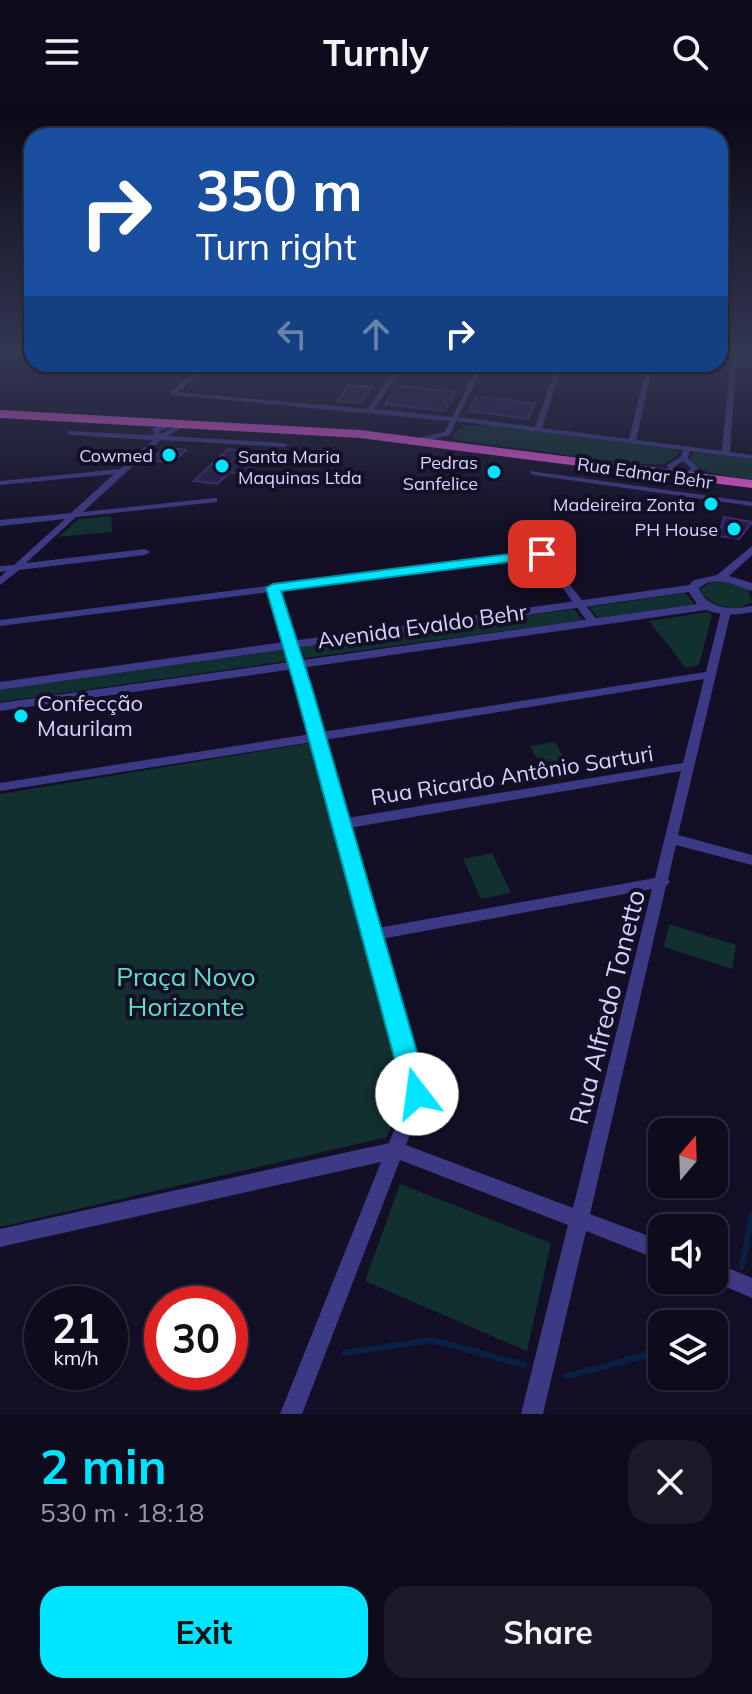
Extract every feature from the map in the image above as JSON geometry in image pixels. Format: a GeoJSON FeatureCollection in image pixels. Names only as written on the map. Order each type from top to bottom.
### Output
{"type":"FeatureCollection","features":[{"type":"Feature","properties":{"kind":"highway"},"geometry":{"type":"LineString","coordinates":[[0,414],[106,419],[174,427],[227,425],[421,440],[449,438],[642,468],[683,466],[752,484]]}},
{"type":"Feature","properties":{"kind":"highway"},"geometry":{"type":"LineString","coordinates":[[106,419],[145,426],[157,435]]}},
{"type":"Feature","properties":{"kind":"street"},"geometry":{"type":"LineString","coordinates":[[392,413],[752,457]]}},
{"type":"Feature","properties":{"kind":"street"},"geometry":{"type":"LineString","coordinates":[[449,438],[457,413]]}},
{"type":"Feature","properties":{"kind":"street"},"geometry":{"type":"LineString","coordinates":[[538,429],[543,413]]}},
{"type":"Feature","properties":{"kind":"street"},"geometry":{"type":"LineString","coordinates":[[632,441],[639,413]]}},
{"type":"Feature","properties":{"kind":"street"},"geometry":{"type":"LineString","coordinates":[[726,454],[729,413]]}},
{"type":"Feature","properties":{"kind":"street"},"geometry":{"type":"LineString","coordinates":[[0,582],[157,435],[174,427]]}},
{"type":"Feature","properties":{"kind":"street"},"geometry":{"type":"LineString","coordinates":[[71,433],[157,435],[284,445]]}},
{"type":"Feature","properties":{"kind":"street"},"geometry":{"type":"LineString","coordinates":[[683,466],[687,448]]}},
{"type":"Feature","properties":{"kind":"street"},"geometry":{"type":"LineString","coordinates":[[0,483],[122,471]]}},
{"type":"Feature","properties":{"kind":"street","name":"Rua Edmar Behr"},"geometry":{"type":"LineString","coordinates":[[534,473],[752,504]]}},
{"type":"Feature","properties":{"kind":"street"},"geometry":{"type":"LineString","coordinates":[[0,523],[214,500]]}},
{"type":"Feature","properties":{"kind":"street"},"geometry":{"type":"LineString","coordinates":[[721,577],[752,549]]}},
{"type":"Feature","properties":{"kind":"street"},"geometry":{"type":"LineString","coordinates":[[0,569],[145,552]]}},
{"type":"Feature","properties":{"kind":"street"},"geometry":{"type":"LineString","coordinates":[[0,623],[542,554],[593,622]]}},
{"type":"Feature","properties":{"kind":"street"},"geometry":{"type":"LineString","coordinates":[[721,577],[750,584]]}},
{"type":"Feature","properties":{"kind":"street","name":"Avenida Evaldo Behr"},"geometry":{"type":"LineString","coordinates":[[0,686],[693,588],[698,582],[721,577]]}},
{"type":"Feature","properties":{"kind":"street"},"geometry":{"type":"LineString","coordinates":[[273,588],[417,1094],[291,1414]]}},
{"type":"Feature","properties":{"kind":"street"},"geometry":{"type":"LineString","coordinates":[[693,588],[694,594],[707,606],[726,611],[752,609]]}},
{"type":"Feature","properties":{"kind":"street","name":"Avenida Evaldo Behr"},"geometry":{"type":"LineString","coordinates":[[0,707],[707,606]]}},
{"type":"Feature","properties":{"kind":"street","name":"Rua Alfredo Tonetto"},"geometry":{"type":"LineString","coordinates":[[532,1414],[663,882],[726,611]]}},
{"type":"Feature","properties":{"kind":"street"},"geometry":{"type":"LineString","coordinates":[[0,787],[710,675]]}},
{"type":"Feature","properties":{"kind":"street","name":"Rua Ricardo Antônio Sarturi"},"geometry":{"type":"LineString","coordinates":[[342,824],[688,766]]}},
{"type":"Feature","properties":{"kind":"street"},"geometry":{"type":"LineString","coordinates":[[673,839],[752,860]]}},
{"type":"Feature","properties":{"kind":"street"},"geometry":{"type":"LineString","coordinates":[[373,935],[663,882]]}},
{"type":"Feature","properties":{"kind":"street"},"geometry":{"type":"LineString","coordinates":[[0,1238],[396,1150],[648,1245]]}},
{"type":"Feature","properties":{"kind":"street"},"geometry":{"type":"LineString","coordinates":[[728,1278],[752,1288]]}},
{"type":"Feature","properties":{"kind":"green space"},"geometry":{"type":"Polygon","coordinates":[[[487,425],[678,450],[678,455],[664,464],[637,464],[453,437],[464,426],[487,425]]]}},
{"type":"Feature","properties":{"kind":"green space"},"geometry":{"type":"Polygon","coordinates":[[[694,452],[752,459],[752,480],[701,469],[690,460],[694,452]]]}},
{"type":"Feature","properties":{"kind":"green space"},"geometry":{"type":"Polygon","coordinates":[[[111,516],[112,532],[58,537],[79,519],[111,516]]]}},
{"type":"Feature","properties":{"kind":"green space"},"geometry":{"type":"Polygon","coordinates":[[[713,581],[727,581],[748,589],[752,602],[737,609],[716,605],[701,594],[701,588],[713,581]]]}},
{"type":"Feature","properties":{"kind":"green space"},"geometry":{"type":"Polygon","coordinates":[[[685,593],[695,604],[598,618],[589,607],[685,593]]]}},
{"type":"Feature","properties":{"kind":"green space"},"geometry":{"type":"Polygon","coordinates":[[[574,609],[583,620],[305,658],[301,647],[574,609]]]}},
{"type":"Feature","properties":{"kind":"green space"},"geometry":{"type":"Polygon","coordinates":[[[708,612],[712,615],[699,665],[686,668],[649,621],[708,612]]]}},
{"type":"Feature","properties":{"kind":"green space"},"geometry":{"type":"Polygon","coordinates":[[[282,650],[287,661],[0,702],[0,690],[282,650]]]}},
{"type":"Feature","properties":{"kind":"green space"},"geometry":{"type":"Polygon","coordinates":[[[555,742],[574,774],[548,779],[530,746],[555,742]]]}},
{"type":"Feature","properties":{"kind":"green space","name":"Praça Novo Horizonte"},"geometry":{"type":"Polygon","coordinates":[[[311,743],[406,1094],[387,1137],[0,1227],[0,794],[311,743]]]}},
{"type":"Feature","properties":{"kind":"green space"},"geometry":{"type":"Polygon","coordinates":[[[492,853],[511,893],[481,899],[463,859],[492,853]]]}},
{"type":"Feature","properties":{"kind":"green space"},"geometry":{"type":"Polygon","coordinates":[[[669,924],[736,945],[732,969],[664,947],[669,924]]]}},
{"type":"Feature","properties":{"kind":"green space"},"geometry":{"type":"Polygon","coordinates":[[[400,1184],[551,1243],[527,1351],[365,1281],[400,1184]]]}},
{"type":"Feature","properties":{"kind":"building"},"geometry":{"type":"Polygon","coordinates":[[[485,413],[531,413],[528,419],[485,413]]]}},
{"type":"Feature","properties":{"kind":"building","name":"Cowmed"},"geometry":{"type":"Polygon","coordinates":[[[165,447],[186,450],[172,463],[152,460],[165,447]]]}},
{"type":"Feature","properties":{"kind":"building","name":"Santa Maria Maquinas Ltda"},"geometry":{"type":"Polygon","coordinates":[[[228,449],[250,452],[246,456],[262,459],[247,475],[230,472],[217,484],[194,481],[228,449]]]}},
{"type":"Feature","properties":{"kind":"building","name":"PH House"},"geometry":{"type":"Polygon","coordinates":[[[724,517],[752,522],[739,539],[719,536],[724,517]]]}},
{"type":"Feature","properties":{"kind":"waterway"},"geometry":{"type":"LineString","coordinates":[[742,1267],[752,1214]]}},
{"type":"Feature","properties":{"kind":"waterway"},"geometry":{"type":"LineString","coordinates":[[344,1353],[432,1340],[524,1365]]}},
{"type":"Feature","properties":{"kind":"waterway"},"geometry":{"type":"LineString","coordinates":[[567,1376],[643,1356],[648,1350]]}},
{"type":"Feature","properties":{"kind":"place","name":"Cowmed"},"geometry":{"type":"Point","coordinates":[169,455]}},
{"type":"Feature","properties":{"kind":"place","name":"Santa Maria Maquinas Ltda"},"geometry":{"type":"Point","coordinates":[222,466]}},
{"type":"Feature","properties":{"kind":"place","name":"Pedras Sanfelice"},"geometry":{"type":"Point","coordinates":[494,472]}},
{"type":"Feature","properties":{"kind":"place","name":"Madeireira Zonta"},"geometry":{"type":"Point","coordinates":[711,504]}},
{"type":"Feature","properties":{"kind":"place","name":"PH House"},"geometry":{"type":"Point","coordinates":[734,529]}},
{"type":"Feature","properties":{"kind":"place","name":"Confecção Maurilam"},"geometry":{"type":"Point","coordinates":[21,716]}},
{"type":"Feature","properties":{"kind":"route"},"geometry":{"type":"LineString","coordinates":[[417,1094],[304,688],[273,588],[542,554]]}}]}
